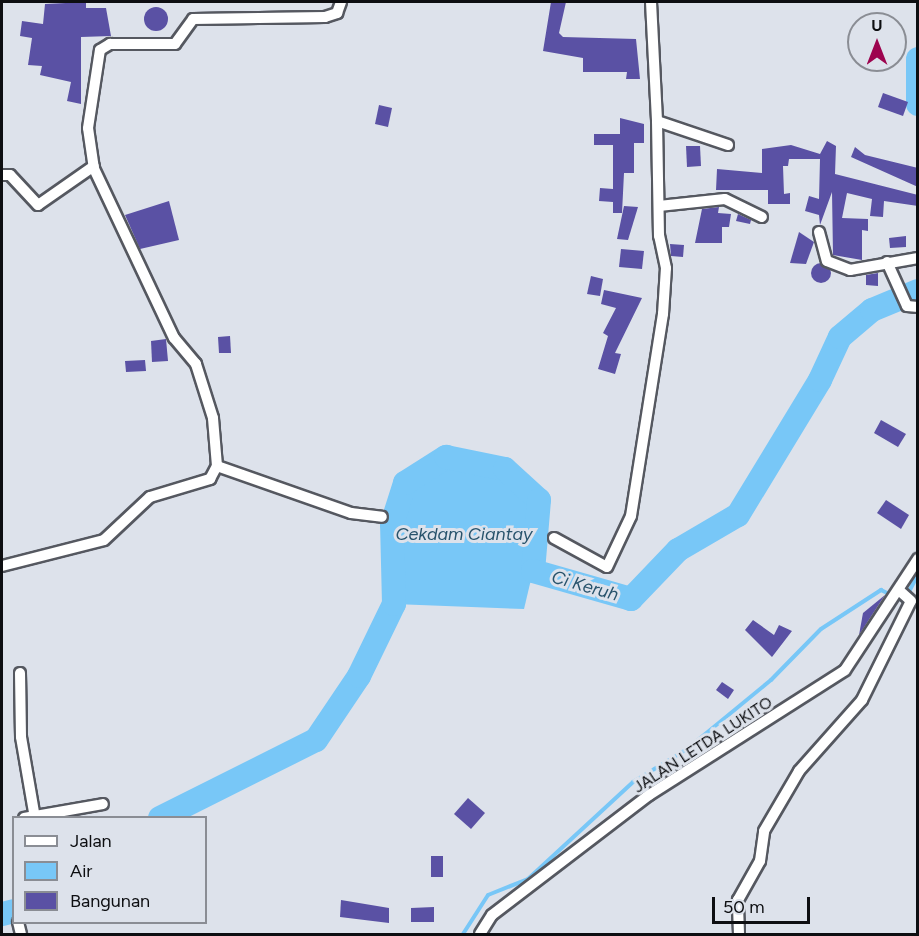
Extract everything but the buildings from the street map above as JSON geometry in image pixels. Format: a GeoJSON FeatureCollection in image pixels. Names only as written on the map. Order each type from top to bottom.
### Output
{"type":"FeatureCollection","features":[{"type":"Feature","properties":{"kind":"street"},"geometry":{"type":"LineString","coordinates":[[2,566],[104,540],[150,497],[210,479],[217,466],[213,418],[196,364],[174,338],[94,166],[88,128],[94,64],[110,44],[175,44],[193,19],[325,17],[337,13],[341,2]]}},
{"type":"Feature","properties":{"kind":"street"},"geometry":{"type":"LineString","coordinates":[[554,538],[607,567],[631,516],[663,314],[666,268],[659,206],[651,2]]}},
{"type":"Feature","properties":{"kind":"street"},"geometry":{"type":"LineString","coordinates":[[657,121],[728,145]]}},
{"type":"Feature","properties":{"kind":"street"},"geometry":{"type":"LineString","coordinates":[[2,175],[10,175],[38,205],[94,166]]}},
{"type":"Feature","properties":{"kind":"street"},"geometry":{"type":"LineString","coordinates":[[659,206],[725,199],[762,217]]}},
{"type":"Feature","properties":{"kind":"street"},"geometry":{"type":"LineString","coordinates":[[819,232],[827,261],[849,270],[918,258]]}},
{"type":"Feature","properties":{"kind":"street"},"geometry":{"type":"LineString","coordinates":[[887,262],[897,284],[912,306]]}},
{"type":"Feature","properties":{"kind":"street"},"geometry":{"type":"LineString","coordinates":[[217,466],[351,513],[382,517]]}},
{"type":"Feature","properties":{"kind":"street","name":"JALAN LETDA LUKITO"},"geometry":{"type":"LineString","coordinates":[[480,934],[492,915],[649,795],[845,670],[901,595],[918,559]]}},
{"type":"Feature","properties":{"kind":"street"},"geometry":{"type":"LineString","coordinates":[[739,934],[738,900],[760,861],[764,831],[799,771],[862,700],[901,595]]}},
{"type":"Feature","properties":{"kind":"street"},"geometry":{"type":"LineString","coordinates":[[20,673],[21,737],[29,815],[103,804]]}},
{"type":"Feature","properties":{"kind":"water","name":"Cekdam Ciantay"},"geometry":{"type":"Polygon","coordinates":[[[446,457],[505,469],[538,500],[533,571],[524,609],[394,604],[388,587],[392,524],[405,483],[446,457]]]}},
{"type":"Feature","properties":{"kind":"waterway","name":"Ci Keruh"},"geometry":{"type":"LineString","coordinates":[[918,59],[918,104]]}},
{"type":"Feature","properties":{"kind":"waterway","name":"Ci Keruh"},"geometry":{"type":"LineString","coordinates":[[164,816],[316,740],[359,676],[394,604],[392,524],[405,483],[446,457],[505,469],[539,500],[533,571],[631,599],[678,550],[738,515],[820,380],[840,337],[872,310],[918,291]]}},
{"type":"Feature","properties":{"kind":"waterway"},"geometry":{"type":"LineString","coordinates":[[463,934],[488,895],[528,879],[633,782],[687,749],[771,680],[821,629],[881,590],[904,601],[918,575]]}},
{"type":"Feature","properties":{"kind":"waterway","name":"Ci Keruh"},"geometry":{"type":"LineString","coordinates":[[2,914],[12,912]]}}]}
